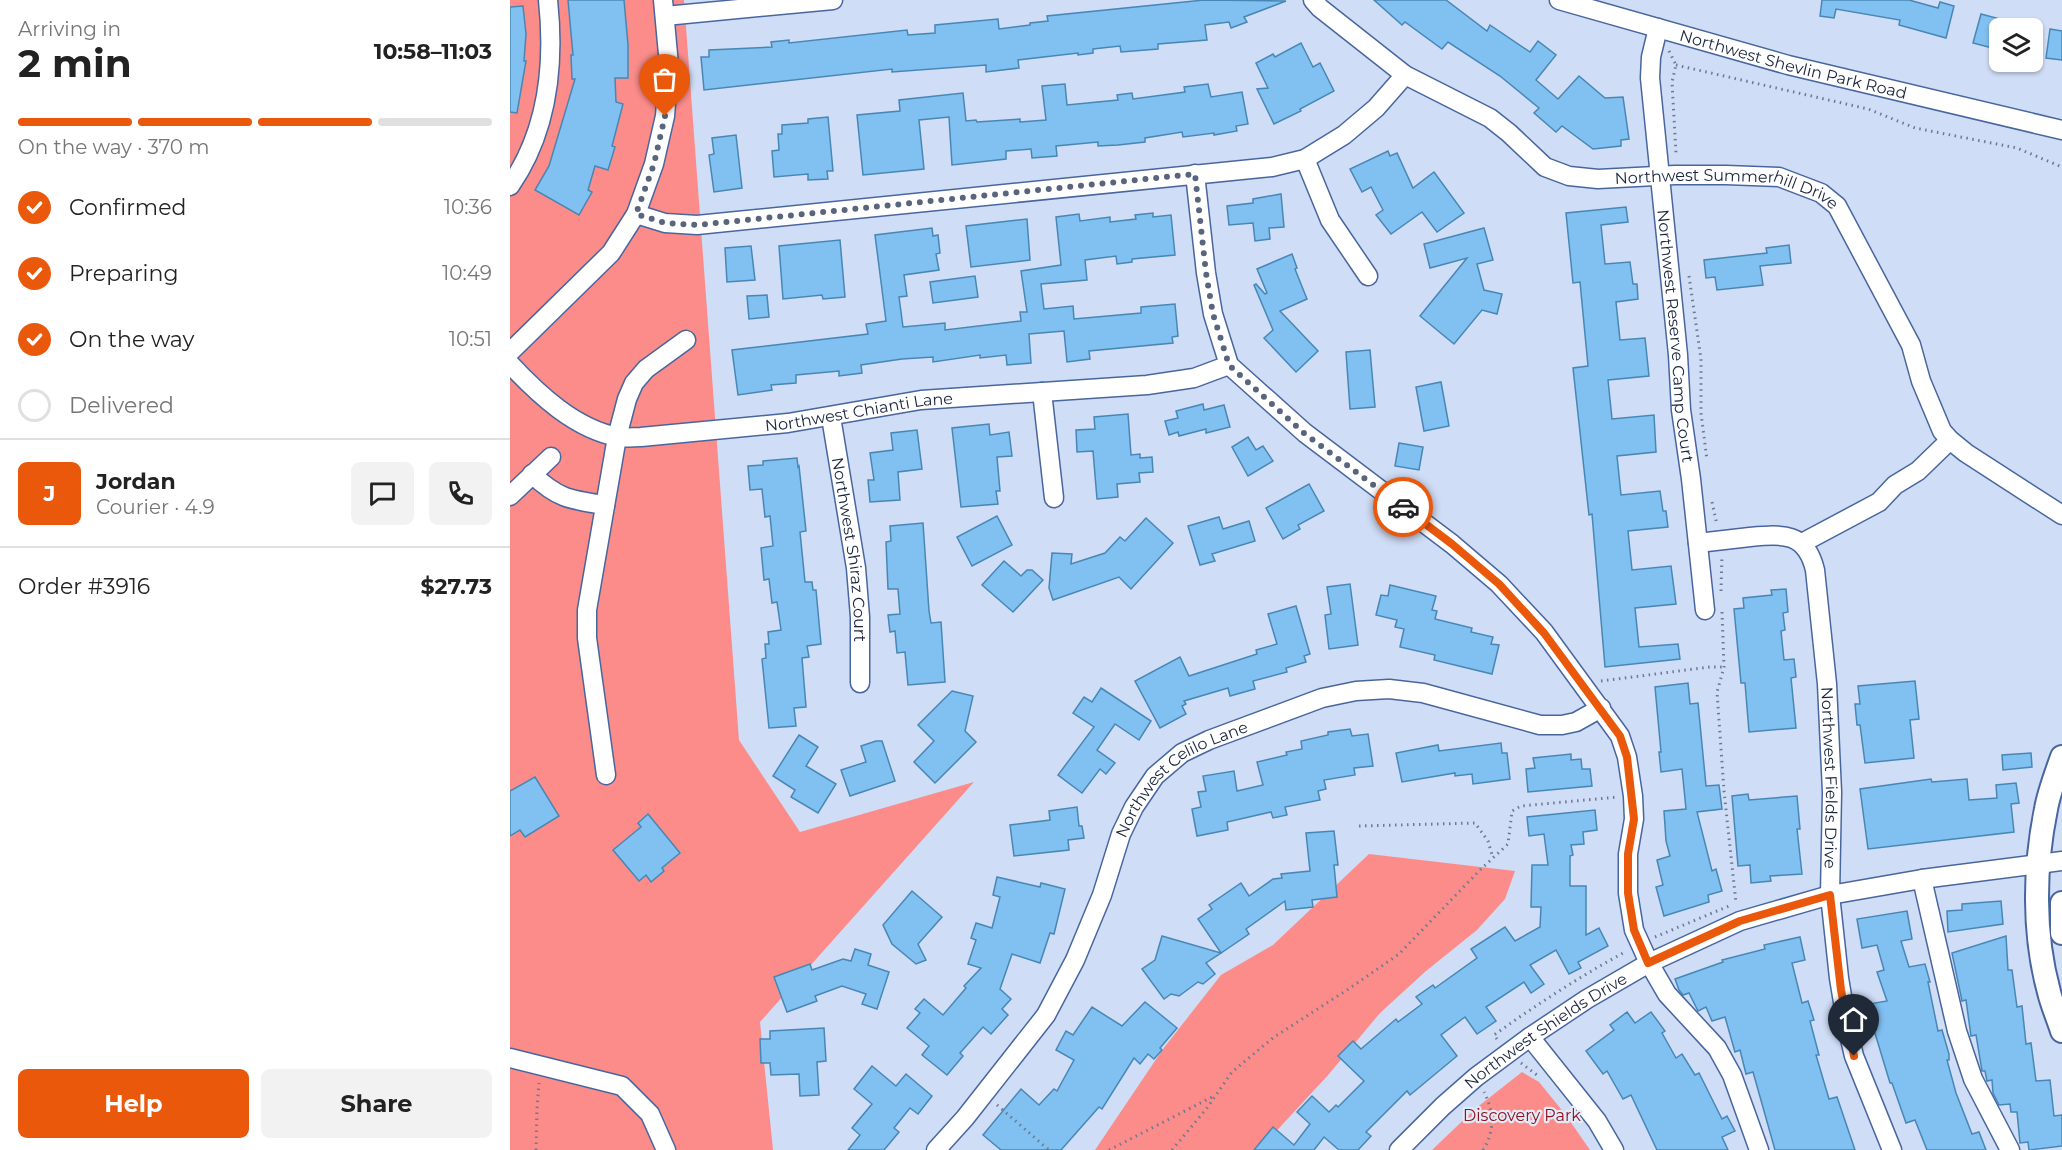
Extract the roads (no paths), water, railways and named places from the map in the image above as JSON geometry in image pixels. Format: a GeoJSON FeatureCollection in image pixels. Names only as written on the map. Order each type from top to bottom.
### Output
{"type":"FeatureCollection","features":[{"type":"Feature","properties":{"kind":"main road"},"geometry":{"type":"LineString","coordinates":[[2062,757],[2046,808],[2038,864],[2037,905],[2041,951],[2048,991],[2062,1031]]}},
{"type":"Feature","properties":{"kind":"main road"},"geometry":{"type":"LineString","coordinates":[[2062,903],[2062,933]]}},
{"type":"Feature","properties":{"kind":"street"},"geometry":{"type":"LineString","coordinates":[[510,186],[524,166],[536,137],[545,104],[550,67],[551,32],[548,0]]}},
{"type":"Feature","properties":{"kind":"street"},"geometry":{"type":"LineString","coordinates":[[510,352],[611,254],[636,214],[654,164],[665,116],[669,65],[664,8],[833,0]]}},
{"type":"Feature","properties":{"kind":"street","name":"Northwest Summerhill Drive"},"geometry":{"type":"LineString","coordinates":[[1313,0],[1320,9],[1406,75],[1490,118],[1545,167],[1569,176],[1598,179],[1726,175],[1779,177],[1821,193],[1837,206],[1911,345],[1921,381],[1942,430],[1966,453],[2062,515]]}},
{"type":"Feature","properties":{"kind":"street","name":"Northwest Shevlin Park Road"},"geometry":{"type":"LineString","coordinates":[[1558,0],[1788,65],[2062,130]]}},
{"type":"Feature","properties":{"kind":"street","name":"Northwest Reserve Camp Court"},"geometry":{"type":"LineString","coordinates":[[1658,28],[1651,57],[1650,78],[1678,355],[1681,410],[1705,610]]}},
{"type":"Feature","properties":{"kind":"street"},"geometry":{"type":"LineString","coordinates":[[636,214],[665,223],[697,225],[1272,167],[1305,159],[1344,135],[1376,108],[1406,75]]}},
{"type":"Feature","properties":{"kind":"street","name":"Northwest Shevlin Park Road"},"geometry":{"type":"LineString","coordinates":[[2031,124],[2062,141]]}},
{"type":"Feature","properties":{"kind":"street"},"geometry":{"type":"LineString","coordinates":[[1305,159],[1330,220],[1368,276]]}},
{"type":"Feature","properties":{"kind":"street"},"geometry":{"type":"LineString","coordinates":[[1195,174],[1213,314],[1229,365],[1305,434],[1452,544],[1499,584],[1544,633],[1587,688],[1620,736],[1627,757],[1634,819],[1628,854],[1628,893],[1634,930],[1648,963],[1667,994],[1717,1048],[1732,1075],[1759,1150]]}},
{"type":"Feature","properties":{"kind":"street"},"geometry":{"type":"LineString","coordinates":[[606,775],[587,638],[587,610],[617,437],[627,399],[634,383],[646,369],[686,340]]}},
{"type":"Feature","properties":{"kind":"street","name":"Northwest Chianti Lane"},"geometry":{"type":"LineString","coordinates":[[510,364],[554,406],[584,424],[617,437],[672,436],[831,417],[921,400],[1159,383],[1194,378],[1229,365]]}},
{"type":"Feature","properties":{"kind":"street"},"geometry":{"type":"LineString","coordinates":[[1042,392],[1054,498]]}},
{"type":"Feature","properties":{"kind":"street","name":"Northwest Shiraz Court"},"geometry":{"type":"LineString","coordinates":[[831,417],[856,568],[860,617],[860,683]]}},
{"type":"Feature","properties":{"kind":"street"},"geometry":{"type":"LineString","coordinates":[[1698,543],[1776,534],[1790,536],[1802,543],[1879,502],[1894,485],[1918,471],[1950,440]]}},
{"type":"Feature","properties":{"kind":"street"},"geometry":{"type":"LineString","coordinates":[[510,496],[551,457]]}},
{"type":"Feature","properties":{"kind":"street"},"geometry":{"type":"LineString","coordinates":[[532,474],[546,488],[560,496],[605,504]]}},
{"type":"Feature","properties":{"kind":"street","name":"Northwest Fields Drive"},"geometry":{"type":"LineString","coordinates":[[1802,543],[1812,555],[1815,570],[1827,684],[1832,792],[1830,895],[1847,1026],[1861,1075],[1892,1150]]}},
{"type":"Feature","properties":{"kind":"street","name":"Northwest Celilo Lane"},"geometry":{"type":"LineString","coordinates":[[936,1150],[984,1094],[1046,1015],[1075,960],[1105,886],[1121,834],[1134,807],[1155,776],[1182,753],[1209,740],[1322,698],[1356,691],[1389,689],[1423,693],[1540,725],[1562,725],[1576,722],[1601,708]]}},
{"type":"Feature","properties":{"kind":"street","name":"Northwest Shields Drive"},"geometry":{"type":"LineString","coordinates":[[1400,1150],[1443,1106],[1476,1077],[1530,1036],[1648,963],[1740,921],[1830,895],[1922,879],[2062,861]]}},
{"type":"Feature","properties":{"kind":"street"},"geometry":{"type":"LineString","coordinates":[[1922,879],[1955,1022],[1972,1079],[2010,1150]]}},
{"type":"Feature","properties":{"kind":"street"},"geometry":{"type":"LineString","coordinates":[[1530,1036],[1597,1121],[1614,1150]]}},
{"type":"Feature","properties":{"kind":"street"},"geometry":{"type":"LineString","coordinates":[[510,1058],[622,1086],[650,1114],[666,1150]]}},
{"type":"Feature","properties":{"kind":"park label","name":"Discovery Park"},"geometry":{"type":"Point","coordinates":[1522,1115]}}]}
